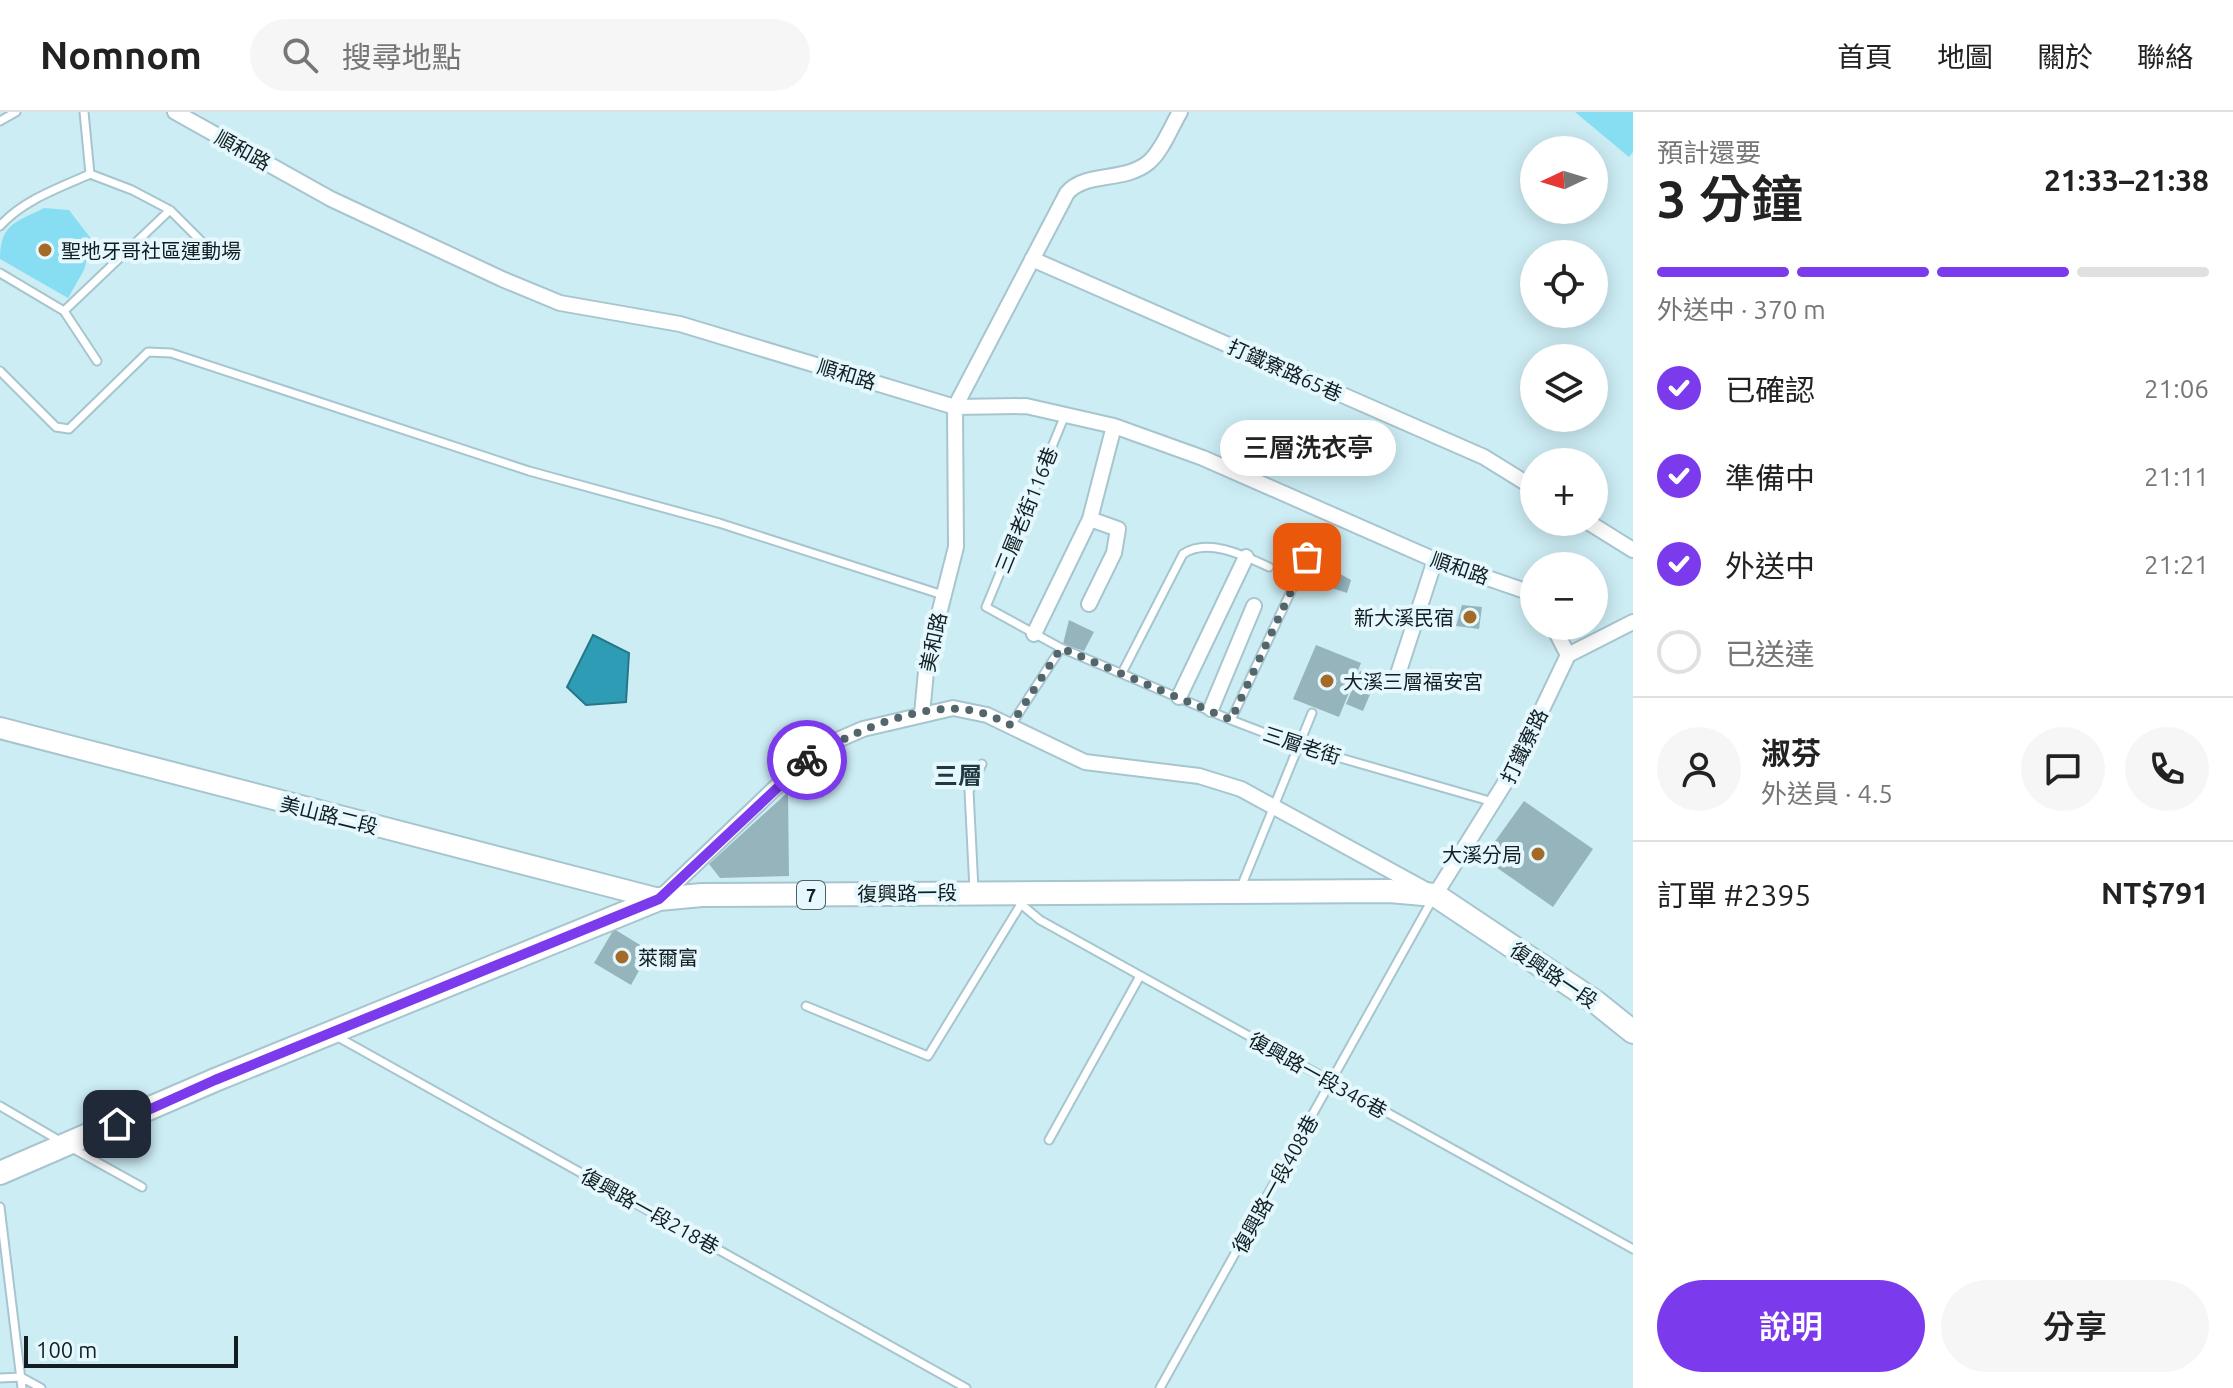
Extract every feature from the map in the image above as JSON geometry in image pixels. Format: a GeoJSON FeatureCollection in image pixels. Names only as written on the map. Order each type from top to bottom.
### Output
{"type":"FeatureCollection","features":[{"type":"Feature","properties":{"kind":"main road","name":"復興路一段"},"geometry":{"type":"LineString","coordinates":[[0,1173],[215,1080],[659,899],[702,895],[974,893],[1014,899],[1389,891],[1435,895],[1597,1003],[1633,1032]]}},
{"type":"Feature","properties":{"kind":"street","name":"順和路"},"geometry":{"type":"LineString","coordinates":[[175,112],[331,199],[560,303],[680,324],[955,407],[1026,406],[1114,426],[1203,458],[1435,560],[1520,589]]}},
{"type":"Feature","properties":{"kind":"street","name":"美和路"},"geometry":{"type":"LineString","coordinates":[[922,714],[927,661],[956,547],[955,407],[1073,187],[1083,182],[1124,176],[1151,160],[1180,112]]}},
{"type":"Feature","properties":{"kind":"street","name":"打鐵寮路65巷"},"geometry":{"type":"LineString","coordinates":[[1032,259],[1484,457],[1520,479]]}},
{"type":"Feature","properties":{"kind":"street"},"geometry":{"type":"LineString","coordinates":[[1034,634],[1090,519],[1114,426]]}},
{"type":"Feature","properties":{"kind":"street"},"geometry":{"type":"LineString","coordinates":[[1089,604],[1114,553],[1118,529],[1090,519]]}},
{"type":"Feature","properties":{"kind":"street"},"geometry":{"type":"LineString","coordinates":[[1608,534],[1633,550]]}},
{"type":"Feature","properties":{"kind":"street"},"geometry":{"type":"LineString","coordinates":[[1179,697],[1246,557]]}},
{"type":"Feature","properties":{"kind":"street"},"geometry":{"type":"LineString","coordinates":[[1398,674],[1435,560]]}},
{"type":"Feature","properties":{"kind":"street"},"geometry":{"type":"LineString","coordinates":[[1211,709],[1254,606]]}},
{"type":"Feature","properties":{"kind":"street"},"geometry":{"type":"LineString","coordinates":[[1560,640],[1568,655],[1633,622]]}},
{"type":"Feature","properties":{"kind":"street","name":"打鐵寮路"},"geometry":{"type":"LineString","coordinates":[[1435,895],[1495,803],[1568,655]]}},
{"type":"Feature","properties":{"kind":"street"},"geometry":{"type":"LineString","coordinates":[[659,899],[797,767],[833,742],[863,729],[953,708],[973,710],[1011,725],[1085,762],[1199,776],[1241,789],[1435,895]]}},
{"type":"Feature","properties":{"kind":"street","name":"美山路二段"},"geometry":{"type":"LineString","coordinates":[[0,728],[659,899]]}},
{"type":"Feature","properties":{"kind":"lane"},"geometry":{"type":"LineString","coordinates":[[0,121],[16,112]]}},
{"type":"Feature","properties":{"kind":"lane"},"geometry":{"type":"LineString","coordinates":[[84,112],[90,174]]}},
{"type":"Feature","properties":{"kind":"lane"},"geometry":{"type":"LineString","coordinates":[[0,226],[31,202],[90,174],[132,190],[170,210],[211,251]]}},
{"type":"Feature","properties":{"kind":"lane"},"geometry":{"type":"LineString","coordinates":[[64,311],[170,210]]}},
{"type":"Feature","properties":{"kind":"lane"},"geometry":{"type":"LineString","coordinates":[[0,273],[64,311],[97,361]]}},
{"type":"Feature","properties":{"kind":"lane"},"geometry":{"type":"LineString","coordinates":[[0,371],[56,427],[69,429],[148,352],[171,353],[529,471],[719,523],[943,595]]}},
{"type":"Feature","properties":{"kind":"lane","name":"三層老街116巷"},"geometry":{"type":"LineString","coordinates":[[986,607],[1065,413]]}},
{"type":"Feature","properties":{"kind":"lane"},"geometry":{"type":"LineString","coordinates":[[1122,673],[1183,554],[1206,548],[1246,557],[1269,567]]}},
{"type":"Feature","properties":{"kind":"lane"},"geometry":{"type":"LineString","coordinates":[[1231,720],[1307,557]]}},
{"type":"Feature","properties":{"kind":"lane","name":"三層老街"},"geometry":{"type":"LineString","coordinates":[[986,607],[1061,648],[1231,720],[1299,746],[1495,803]]}},
{"type":"Feature","properties":{"kind":"lane"},"geometry":{"type":"LineString","coordinates":[[1011,725],[1061,648]]}},
{"type":"Feature","properties":{"kind":"lane"},"geometry":{"type":"LineString","coordinates":[[1239,893],[1312,713]]}},
{"type":"Feature","properties":{"kind":"lane"},"geometry":{"type":"LineString","coordinates":[[974,893],[969,791],[982,764]]}},
{"type":"Feature","properties":{"kind":"lane","name":"復興路一段408巷"},"geometry":{"type":"LineString","coordinates":[[1160,1388],[1435,895]]}},
{"type":"Feature","properties":{"kind":"lane"},"geometry":{"type":"LineString","coordinates":[[806,1006],[928,1056],[1014,899]]}},
{"type":"Feature","properties":{"kind":"lane","name":"復興路一段346巷"},"geometry":{"type":"LineString","coordinates":[[1014,899],[1040,920],[1633,1249]]}},
{"type":"Feature","properties":{"kind":"lane"},"geometry":{"type":"LineString","coordinates":[[1049,1140],[1140,976]]}},
{"type":"Feature","properties":{"kind":"lane","name":"復興路一段218巷"},"geometry":{"type":"LineString","coordinates":[[334,1034],[966,1388]]}},
{"type":"Feature","properties":{"kind":"lane"},"geometry":{"type":"LineString","coordinates":[[0,1106],[142,1187]]}},
{"type":"Feature","properties":{"kind":"lane"},"geometry":{"type":"LineString","coordinates":[[0,1207],[22,1388]]}},
{"type":"Feature","properties":{"kind":"lane"},"geometry":{"type":"LineString","coordinates":[[0,1378],[21,1377],[41,1388]]}},
{"type":"Feature","properties":{"kind":"shaded area"},"geometry":{"type":"Polygon","coordinates":[[[1575,112],[1633,112],[1633,152],[1629,157],[1608,140],[1608,136],[1604,136],[1575,112]]]}},
{"type":"Feature","properties":{"kind":"shaded area","name":"聖地牙哥社區運動場"},"geometry":{"type":"Polygon","coordinates":[[[44,208],[69,210],[92,240],[84,270],[68,298],[0,259],[7,231],[18,221],[44,208]]]}},
{"type":"Feature","properties":{"kind":"shaded area"},"geometry":{"type":"Polygon","coordinates":[[[593,635],[629,653],[626,702],[586,705],[567,687],[593,635]]]}},
{"type":"Feature","properties":{"kind":"building"},"geometry":{"type":"Polygon","coordinates":[[[1333,570],[1351,580],[1347,593],[1329,587],[1333,570]]]}},
{"type":"Feature","properties":{"kind":"building","name":"新大溪民宿"},"geometry":{"type":"Polygon","coordinates":[[[1462,605],[1482,607],[1479,629],[1456,626],[1462,605]]]}},
{"type":"Feature","properties":{"kind":"building"},"geometry":{"type":"Polygon","coordinates":[[[1069,620],[1094,632],[1084,651],[1063,644],[1069,620]]]}},
{"type":"Feature","properties":{"kind":"building","name":"大溪三層福安宮"},"geometry":{"type":"Polygon","coordinates":[[[1316,645],[1361,663],[1339,717],[1293,699],[1316,645]]]}},
{"type":"Feature","properties":{"kind":"building"},"geometry":{"type":"Polygon","coordinates":[[[1360,671],[1377,678],[1363,711],[1346,704],[1360,671]]]}},
{"type":"Feature","properties":{"kind":"building"},"geometry":{"type":"Polygon","coordinates":[[[788,792],[789,876],[720,878],[709,864],[788,792]]]}},
{"type":"Feature","properties":{"kind":"building","name":"大溪分局"},"geometry":{"type":"Polygon","coordinates":[[[1524,801],[1593,849],[1553,907],[1483,858],[1524,801]]]}},
{"type":"Feature","properties":{"kind":"building","name":"萊爾富"},"geometry":{"type":"Polygon","coordinates":[[[614,929],[650,951],[631,985],[594,963],[614,929]]]}},
{"type":"Feature","properties":{"kind":"way so far"},"geometry":{"type":"LineString","coordinates":[[807,760],[833,742],[863,729],[938,710],[973,710],[1011,725],[1061,648],[1231,720],[1307,557]]}},
{"type":"Feature","properties":{"kind":"place","name":"聖地牙哥社區運動場"},"geometry":{"type":"Point","coordinates":[45,250]}},
{"type":"Feature","properties":{"kind":"place","name":"三層洗衣亭"},"geometry":{"type":"Point","coordinates":[1307,557]}},
{"type":"Feature","properties":{"kind":"place","name":"新大溪民宿"},"geometry":{"type":"Point","coordinates":[1470,617]}},
{"type":"Feature","properties":{"kind":"place","name":"大溪三層福安宮"},"geometry":{"type":"Point","coordinates":[1327,681]}},
{"type":"Feature","properties":{"kind":"place","name":"大溪分局"},"geometry":{"type":"Point","coordinates":[1538,854]}},
{"type":"Feature","properties":{"kind":"place","name":"萊爾富"},"geometry":{"type":"Point","coordinates":[622,957]}},
{"type":"Feature","properties":{"kind":"district","name":"三層"},"geometry":{"type":"Point","coordinates":[958,775]}},
{"type":"Feature","properties":{"kind":"route"},"geometry":{"type":"LineString","coordinates":[[117,1124],[215,1080],[659,899],[807,760]]}}]}
